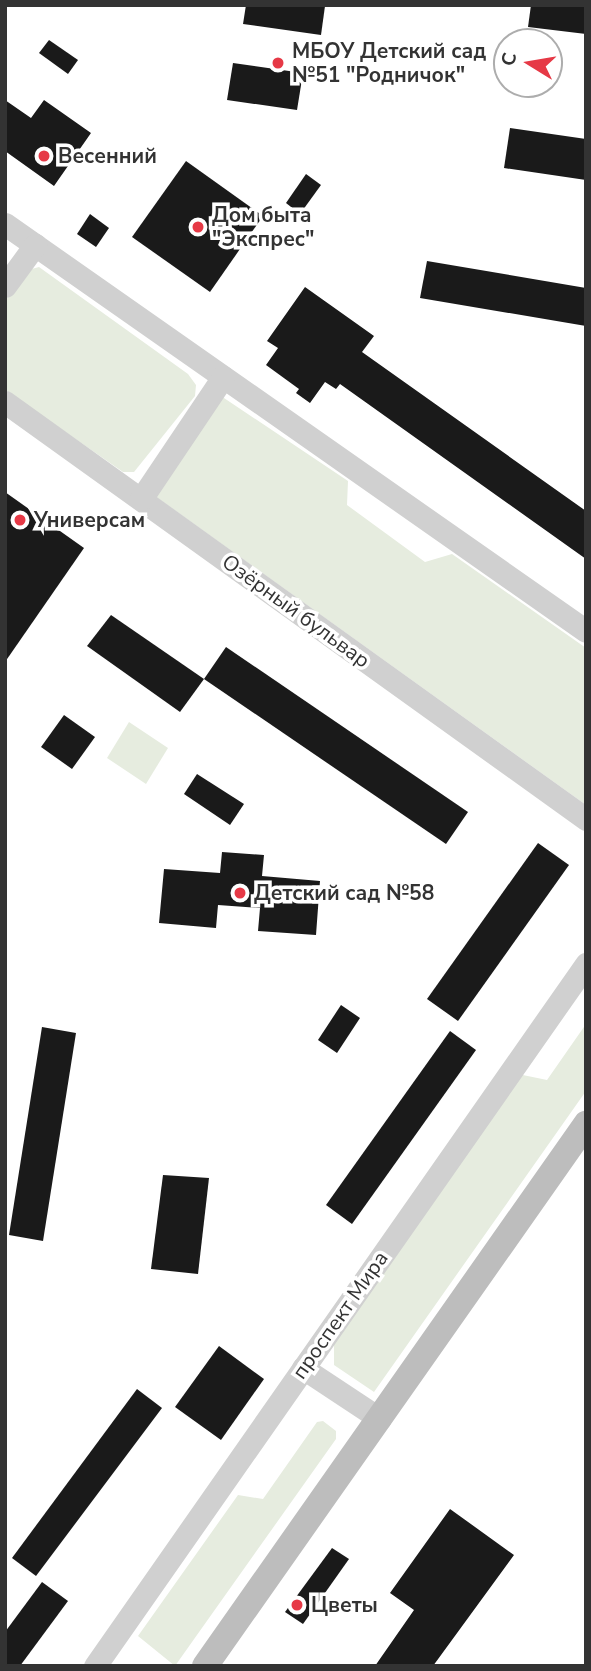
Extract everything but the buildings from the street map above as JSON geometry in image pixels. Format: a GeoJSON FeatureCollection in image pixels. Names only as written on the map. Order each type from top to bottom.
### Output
{"type":"FeatureCollection","features":[{"type":"Feature","properties":{"kind":"main road"},"geometry":{"type":"LineString","coordinates":[[205,1666],[586,1124]]}},
{"type":"Feature","properties":{"kind":"street"},"geometry":{"type":"LineString","coordinates":[[5,224],[586,631]]}},
{"type":"Feature","properties":{"kind":"street"},"geometry":{"type":"LineString","coordinates":[[5,286],[35,245]]}},
{"type":"Feature","properties":{"kind":"street"},"geometry":{"type":"LineString","coordinates":[[141,499],[223,377]]}},
{"type":"Feature","properties":{"kind":"street","name":"Озёрный бульвар"},"geometry":{"type":"LineString","coordinates":[[5,402],[586,819]]}},
{"type":"Feature","properties":{"kind":"street","name":"проспект Мира"},"geometry":{"type":"LineString","coordinates":[[95,1666],[586,964]]}},
{"type":"Feature","properties":{"kind":"street"},"geometry":{"type":"LineString","coordinates":[[303,1368],[380,1419]]}},
{"type":"Feature","properties":{"kind":"shaded area"},"geometry":{"type":"Polygon","coordinates":[[[39,267],[188,374],[196,385],[195,396],[134,472],[123,472],[5,390],[5,301],[28,270],[39,267]]]}},
{"type":"Feature","properties":{"kind":"shaded area"},"geometry":{"type":"Polygon","coordinates":[[[221,396],[348,481],[347,505],[425,562],[452,554],[586,648],[586,805],[155,496],[221,396]]]}},
{"type":"Feature","properties":{"kind":"shaded area"},"geometry":{"type":"Polygon","coordinates":[[[129,722],[168,748],[146,784],[107,758],[129,722]]]}},
{"type":"Feature","properties":{"kind":"shaded area"},"geometry":{"type":"Polygon","coordinates":[[[586,1024],[586,1091],[374,1392],[334,1365],[334,1343],[518,1074],[547,1080],[586,1024]]]}},
{"type":"Feature","properties":{"kind":"shaded area"},"geometry":{"type":"Polygon","coordinates":[[[323,1421],[336,1431],[336,1439],[175,1666],[138,1636],[238,1495],[263,1499],[317,1422],[323,1421]]]}},
{"type":"Feature","properties":{"kind":"place","name":"МБОУ Детский сад №51 \"Родничок\""},"geometry":{"type":"Point","coordinates":[278,63]}},
{"type":"Feature","properties":{"kind":"place","name":"Весенний"},"geometry":{"type":"Point","coordinates":[44,156]}},
{"type":"Feature","properties":{"kind":"place","name":"Дом быта \"Экспрес\""},"geometry":{"type":"Point","coordinates":[198,227]}},
{"type":"Feature","properties":{"kind":"place","name":"Универсам"},"geometry":{"type":"Point","coordinates":[20,520]}},
{"type":"Feature","properties":{"kind":"place","name":"Детский сад №58"},"geometry":{"type":"Point","coordinates":[240,893]}},
{"type":"Feature","properties":{"kind":"place","name":"Цветы"},"geometry":{"type":"Point","coordinates":[297,1605]}}]}
